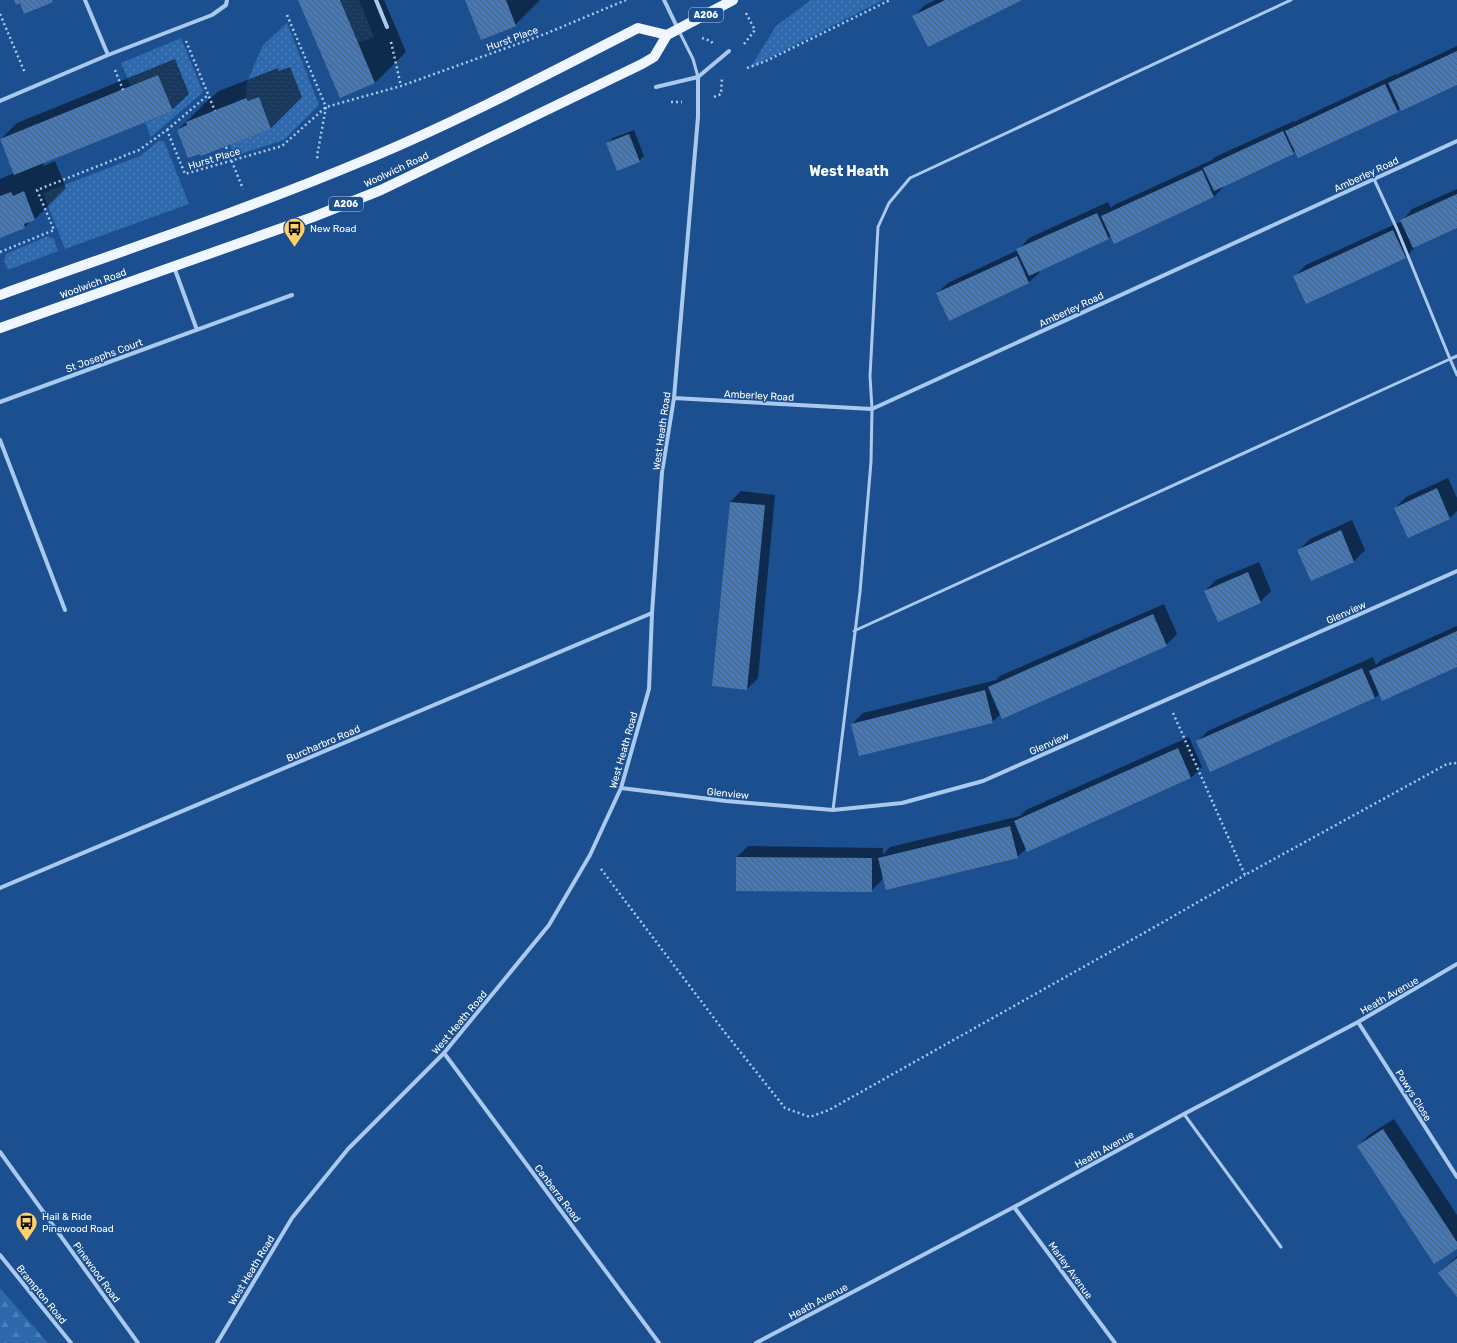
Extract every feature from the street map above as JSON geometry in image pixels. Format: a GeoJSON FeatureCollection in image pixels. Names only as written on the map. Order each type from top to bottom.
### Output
{"type":"FeatureCollection","features":[{"type":"Feature","properties":{"kind":"main road","name":"A206"},"geometry":{"type":"LineString","coordinates":[[667,35],[733,0]]}},
{"type":"Feature","properties":{"kind":"main road","name":"Woolwich Road"},"geometry":{"type":"LineString","coordinates":[[0,295],[250,206],[325,177],[451,121],[638,28],[667,35],[654,58],[508,130],[381,190],[313,217],[0,328]]}},
{"type":"Feature","properties":{"kind":"street"},"geometry":{"type":"LineString","coordinates":[[85,0],[108,55]]}},
{"type":"Feature","properties":{"kind":"street"},"geometry":{"type":"LineString","coordinates":[[0,101],[108,55],[212,15],[226,5],[227,0]]}},
{"type":"Feature","properties":{"kind":"street"},"geometry":{"type":"LineString","coordinates":[[376,0],[387,27]]}},
{"type":"Feature","properties":{"kind":"street"},"geometry":{"type":"LineString","coordinates":[[664,0],[678,29]]}},
{"type":"Feature","properties":{"kind":"street"},"geometry":{"type":"LineString","coordinates":[[656,87],[698,77],[728,51]]}},
{"type":"Feature","properties":{"kind":"street","name":"West Heath Road"},"geometry":{"type":"LineString","coordinates":[[217,1343],[292,1218],[348,1149],[444,1053],[549,925],[590,855],[621,788],[649,688],[652,613],[662,472],[674,398],[698,117],[698,77]]}},
{"type":"Feature","properties":{"kind":"street","name":"Amberley Road"},"geometry":{"type":"LineString","coordinates":[[674,398],[872,410],[1457,141]]}},
{"type":"Feature","properties":{"kind":"street"},"geometry":{"type":"LineString","coordinates":[[173,267],[197,330]]}},
{"type":"Feature","properties":{"kind":"street","name":"St Josephs Court"},"geometry":{"type":"LineString","coordinates":[[0,402],[292,295]]}},
{"type":"Feature","properties":{"kind":"street"},"geometry":{"type":"LineString","coordinates":[[0,440],[65,610]]}},
{"type":"Feature","properties":{"kind":"street","name":"Glenview"},"geometry":{"type":"LineString","coordinates":[[621,788],[726,801],[833,810],[902,803],[983,781],[1457,571]]}},
{"type":"Feature","properties":{"kind":"street","name":"Burcharbro Road"},"geometry":{"type":"LineString","coordinates":[[0,888],[652,613]]}},
{"type":"Feature","properties":{"kind":"street","name":"Heath Avenue"},"geometry":{"type":"LineString","coordinates":[[756,1343],[1358,1022],[1457,964]]}},
{"type":"Feature","properties":{"kind":"street","name":"Powys Close"},"geometry":{"type":"LineString","coordinates":[[1358,1022],[1457,1177]]}},
{"type":"Feature","properties":{"kind":"street","name":"Canberra Road"},"geometry":{"type":"LineString","coordinates":[[444,1053],[660,1343]]}},
{"type":"Feature","properties":{"kind":"street","name":"Pinewood Road"},"geometry":{"type":"LineString","coordinates":[[0,1152],[138,1343]]}},
{"type":"Feature","properties":{"kind":"street","name":"Marley Avenue"},"geometry":{"type":"LineString","coordinates":[[1014,1206],[1115,1343]]}},
{"type":"Feature","properties":{"kind":"street","name":"Brampton Road"},"geometry":{"type":"LineString","coordinates":[[0,1255],[72,1343]]}},
{"type":"Feature","properties":{"kind":"lane"},"geometry":{"type":"LineString","coordinates":[[833,810],[854,630],[860,592],[871,455],[872,410],[870,376],[878,227],[889,203],[910,178],[1291,0]]}},
{"type":"Feature","properties":{"kind":"lane"},"geometry":{"type":"LineString","coordinates":[[678,29],[693,59],[698,77]]}},
{"type":"Feature","properties":{"kind":"lane"},"geometry":{"type":"LineString","coordinates":[[1374,179],[1397,229],[1457,375]]}},
{"type":"Feature","properties":{"kind":"lane"},"geometry":{"type":"LineString","coordinates":[[854,630],[1457,356]]}},
{"type":"Feature","properties":{"kind":"lane"},"geometry":{"type":"LineString","coordinates":[[1184,1114],[1281,1247]]}},
{"type":"Feature","properties":{"kind":"path","name":"Hurst Place"},"geometry":{"type":"LineString","coordinates":[[167,130],[185,174],[232,161],[282,146],[326,107],[401,86],[545,34],[626,0]]}},
{"type":"Feature","properties":{"kind":"path"},"geometry":{"type":"LineString","coordinates":[[747,68],[766,62],[890,0]]}},
{"type":"Feature","properties":{"kind":"path"},"geometry":{"type":"LineString","coordinates":[[0,14],[32,88]]}},
{"type":"Feature","properties":{"kind":"path"},"geometry":{"type":"LineString","coordinates":[[287,15],[326,107],[317,156],[325,177]]}},
{"type":"Feature","properties":{"kind":"path"},"geometry":{"type":"LineString","coordinates":[[387,27],[401,86]]}},
{"type":"Feature","properties":{"kind":"path"},"geometry":{"type":"LineString","coordinates":[[180,28],[215,111]]}},
{"type":"Feature","properties":{"kind":"path"},"geometry":{"type":"LineString","coordinates":[[108,55],[123,90]]}},
{"type":"Feature","properties":{"kind":"path"},"geometry":{"type":"LineString","coordinates":[[0,252],[54,230],[38,190],[139,150],[167,130],[208,95]]}},
{"type":"Feature","properties":{"kind":"path"},"geometry":{"type":"LineString","coordinates":[[226,146],[250,206]]}},
{"type":"Feature","properties":{"kind":"path"},"geometry":{"type":"LineString","coordinates":[[1167,699],[1245,875]]}},
{"type":"Feature","properties":{"kind":"path"},"geometry":{"type":"LineString","coordinates":[[590,855],[723,1030],[785,1108],[810,1117],[829,1110],[1152,929],[1245,875],[1447,764],[1457,763]]}},
{"type":"Feature","properties":{"kind":"green space"},"geometry":{"type":"Polygon","coordinates":[[[340,0],[359,0],[374,37],[358,43],[340,0]]]}},
{"type":"Feature","properties":{"kind":"green space"},"geometry":{"type":"Polygon","coordinates":[[[811,0],[883,0],[750,68],[776,26],[811,0]]]}},
{"type":"Feature","properties":{"kind":"green space"},"geometry":{"type":"Polygon","coordinates":[[[287,23],[319,105],[284,140],[234,156],[230,145],[271,129],[259,97],[248,101],[246,98],[247,82],[263,45],[287,23]]]}},
{"type":"Feature","properties":{"kind":"green space"},"geometry":{"type":"Polygon","coordinates":[[[181,38],[203,92],[151,137],[145,123],[173,111],[158,75],[131,86],[121,63],[181,38]]]}},
{"type":"Feature","properties":{"kind":"green space"},"geometry":{"type":"Polygon","coordinates":[[[159,141],[164,141],[189,204],[65,249],[43,193],[140,156],[159,141]]]}},
{"type":"Feature","properties":{"kind":"green space"},"geometry":{"type":"Polygon","coordinates":[[[48,236],[54,239],[58,251],[8,270],[4,260],[6,254],[48,236]]]}},
{"type":"Feature","properties":{"kind":"green space"},"geometry":{"type":"Polygon","coordinates":[[[0,1288],[48,1343],[0,1343],[0,1288]]]}},
{"type":"Feature","properties":{"kind":"building"},"geometry":{"type":"Polygon","coordinates":[[[14,0],[52,0],[53,2],[24,14],[20,3],[16,5],[14,0]]]}},
{"type":"Feature","properties":{"kind":"building"},"geometry":{"type":"Polygon","coordinates":[[[298,0],[340,0],[375,83],[340,98],[298,0]]]}},
{"type":"Feature","properties":{"kind":"building"},"geometry":{"type":"Polygon","coordinates":[[[465,0],[506,0],[516,26],[481,40],[465,0]]]}},
{"type":"Feature","properties":{"kind":"building"},"geometry":{"type":"Polygon","coordinates":[[[945,0],[1022,0],[928,47],[912,16],[945,0]]]}},
{"type":"Feature","properties":{"kind":"building"},"geometry":{"type":"Polygon","coordinates":[[[1457,51],[1457,85],[1401,111],[1388,83],[1457,51]]]}},
{"type":"Feature","properties":{"kind":"building"},"geometry":{"type":"Polygon","coordinates":[[[158,75],[173,111],[14,175],[0,139],[158,75]]]}},
{"type":"Feature","properties":{"kind":"building"},"geometry":{"type":"Polygon","coordinates":[[[1385,84],[1398,112],[1298,158],[1285,131],[1385,84]]]}},
{"type":"Feature","properties":{"kind":"building"},"geometry":{"type":"Polygon","coordinates":[[[259,97],[271,129],[201,156],[200,154],[188,158],[177,130],[187,125],[186,122],[246,98],[248,101],[259,97]]]}},
{"type":"Feature","properties":{"kind":"building"},"geometry":{"type":"Polygon","coordinates":[[[1283,131],[1294,154],[1214,191],[1203,168],[1283,131]]]}},
{"type":"Feature","properties":{"kind":"building"},"geometry":{"type":"Polygon","coordinates":[[[629,134],[640,162],[617,171],[606,143],[629,134]]]}},
{"type":"Feature","properties":{"kind":"building"},"geometry":{"type":"Polygon","coordinates":[[[1202,170],[1214,197],[1114,244],[1101,216],[1202,170]]]}},
{"type":"Feature","properties":{"kind":"building"},"geometry":{"type":"Polygon","coordinates":[[[24,191],[35,220],[24,224],[25,228],[0,238],[0,196],[11,192],[13,196],[24,191]]]}},
{"type":"Feature","properties":{"kind":"building"},"geometry":{"type":"Polygon","coordinates":[[[1457,194],[1457,228],[1413,248],[1400,220],[1457,194]]]}},
{"type":"Feature","properties":{"kind":"building"},"geometry":{"type":"Polygon","coordinates":[[[1097,213],[1109,239],[1029,276],[1016,249],[1097,213]]]}},
{"type":"Feature","properties":{"kind":"building"},"geometry":{"type":"Polygon","coordinates":[[[1393,230],[1406,258],[1306,304],[1293,276],[1393,230]]]}},
{"type":"Feature","properties":{"kind":"building"},"geometry":{"type":"Polygon","coordinates":[[[1017,256],[1029,283],[949,321],[936,293],[1017,256]]]}},
{"type":"Feature","properties":{"kind":"building"},"geometry":{"type":"Polygon","coordinates":[[[1437,488],[1450,519],[1408,538],[1394,508],[1437,488]]]}},
{"type":"Feature","properties":{"kind":"building"},"geometry":{"type":"Polygon","coordinates":[[[730,502],[765,505],[747,690],[712,686],[730,502]]]}},
{"type":"Feature","properties":{"kind":"building"},"geometry":{"type":"Polygon","coordinates":[[[1341,530],[1354,562],[1311,581],[1297,550],[1341,530]]]}},
{"type":"Feature","properties":{"kind":"building"},"geometry":{"type":"Polygon","coordinates":[[[1248,572],[1261,603],[1218,622],[1204,591],[1248,572]]]}},
{"type":"Feature","properties":{"kind":"building"},"geometry":{"type":"Polygon","coordinates":[[[1153,614],[1167,646],[1002,719],[988,687],[1153,614]]]}},
{"type":"Feature","properties":{"kind":"building"},"geometry":{"type":"Polygon","coordinates":[[[1457,631],[1457,667],[1382,701],[1369,671],[1457,631]]]}},
{"type":"Feature","properties":{"kind":"building"},"geometry":{"type":"Polygon","coordinates":[[[1362,668],[1375,698],[1210,772],[1196,741],[1362,668]]]}},
{"type":"Feature","properties":{"kind":"building"},"geometry":{"type":"Polygon","coordinates":[[[985,690],[993,723],[859,756],[851,724],[985,690]]]}},
{"type":"Feature","properties":{"kind":"building"},"geometry":{"type":"Polygon","coordinates":[[[1178,748],[1191,778],[1027,852],[1014,821],[1178,748]]]}},
{"type":"Feature","properties":{"kind":"building"},"geometry":{"type":"Polygon","coordinates":[[[1010,826],[1018,858],[886,890],[878,858],[1010,826]]]}},
{"type":"Feature","properties":{"kind":"building"},"geometry":{"type":"Polygon","coordinates":[[[736,857],[872,858],[872,892],[736,891],[736,857]]]}},
{"type":"Feature","properties":{"kind":"building"},"geometry":{"type":"Polygon","coordinates":[[[1383,1129],[1457,1242],[1457,1249],[1434,1264],[1357,1146],[1383,1129]]]}},
{"type":"Feature","properties":{"kind":"building"},"geometry":{"type":"Polygon","coordinates":[[[1457,1258],[1457,1297],[1438,1273],[1457,1258]]]}},
{"type":"Feature","properties":{"kind":"place","name":"New Road"},"geometry":{"type":"Point","coordinates":[294,248]}},
{"type":"Feature","properties":{"kind":"place","name":"Hail & Ride Pinewood Road"},"geometry":{"type":"Point","coordinates":[26,1242]}},
{"type":"Feature","properties":{"kind":"district","name":"West Heath"},"geometry":{"type":"Point","coordinates":[849,171]}}]}
